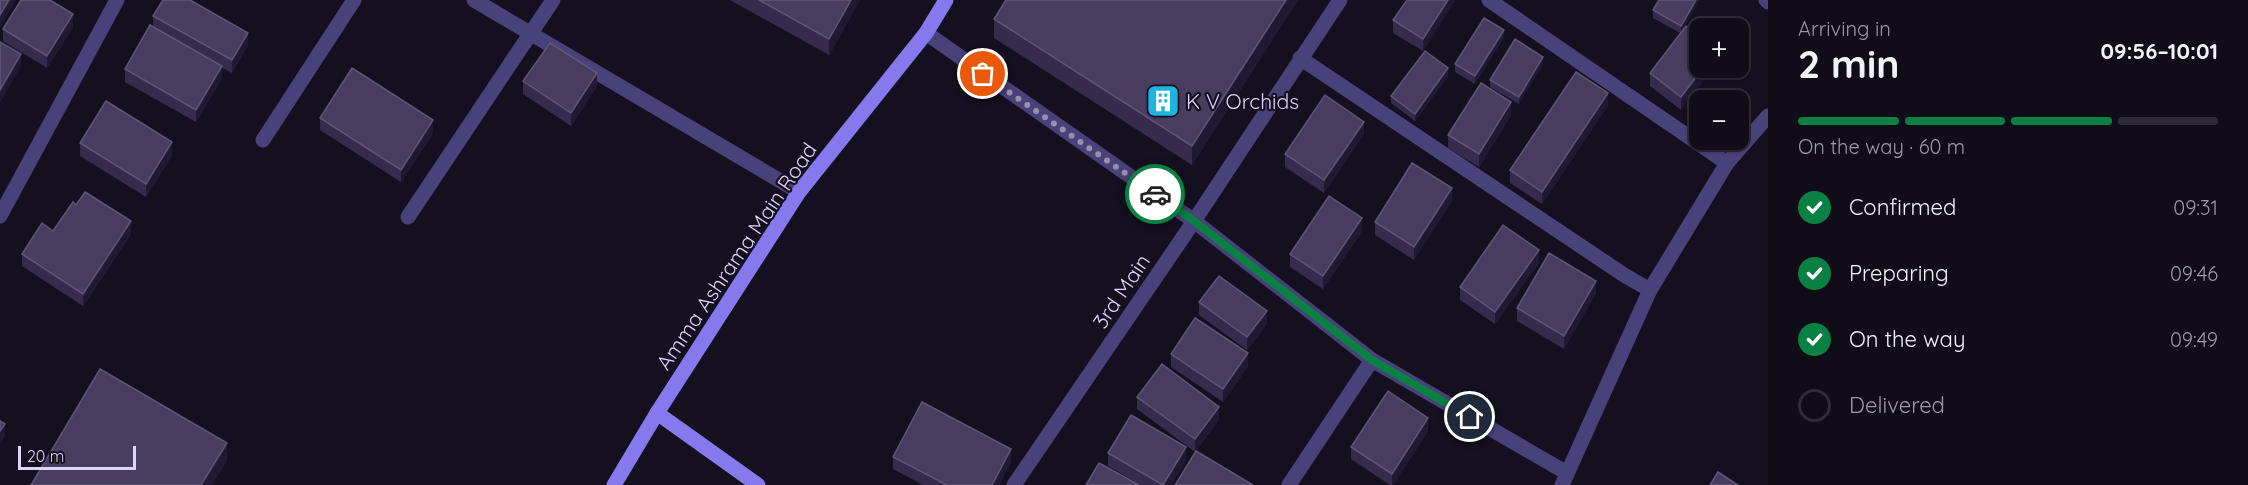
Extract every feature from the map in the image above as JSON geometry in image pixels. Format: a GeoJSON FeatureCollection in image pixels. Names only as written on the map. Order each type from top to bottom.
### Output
{"type":"FeatureCollection","features":[{"type":"Feature","properties":{"kind":"street"},"geometry":{"type":"LineString","coordinates":[[0,216],[117,0]]}},
{"type":"Feature","properties":{"kind":"street"},"geometry":{"type":"LineString","coordinates":[[263,140],[354,0]]}},
{"type":"Feature","properties":{"kind":"street"},"geometry":{"type":"LineString","coordinates":[[474,0],[799,192]]}},
{"type":"Feature","properties":{"kind":"street"},"geometry":{"type":"LineString","coordinates":[[408,218],[554,0]]}},
{"type":"Feature","properties":{"kind":"street","name":"Amma Ashrama Main Road"},"geometry":{"type":"LineString","coordinates":[[614,485],[657,413],[799,192],[926,33],[946,0]]}},
{"type":"Feature","properties":{"kind":"street","name":"3rd Main"},"geometry":{"type":"LineString","coordinates":[[1014,485],[1194,221],[1340,0]]}},
{"type":"Feature","properties":{"kind":"street"},"geometry":{"type":"LineString","coordinates":[[1489,0],[1727,163]]}},
{"type":"Feature","properties":{"kind":"street"},"geometry":{"type":"LineString","coordinates":[[926,33],[1194,221],[1372,360],[1564,479],[1650,290],[1727,163],[1768,116]]}},
{"type":"Feature","properties":{"kind":"street"},"geometry":{"type":"LineString","coordinates":[[1300,58],[1624,275],[1650,290]]}},
{"type":"Feature","properties":{"kind":"street"},"geometry":{"type":"LineString","coordinates":[[1289,485],[1372,360]]}},
{"type":"Feature","properties":{"kind":"street"},"geometry":{"type":"LineString","coordinates":[[657,413],[758,485]]}},
{"type":"Feature","properties":{"kind":"building"},"geometry":{"type":"Polygon","coordinates":[[[0,0],[9,0],[0,15],[0,0]]]}},
{"type":"Feature","properties":{"kind":"building"},"geometry":{"type":"Polygon","coordinates":[[[21,0],[50,0],[73,14],[47,56],[3,29],[21,0]]]}},
{"type":"Feature","properties":{"kind":"building"},"geometry":{"type":"Polygon","coordinates":[[[163,0],[190,0],[248,33],[232,60],[153,16],[163,0]]]}},
{"type":"Feature","properties":{"kind":"building"},"geometry":{"type":"Polygon","coordinates":[[[759,0],[851,0],[829,39],[759,0]]]}},
{"type":"Feature","properties":{"kind":"building","name":"K V Orchids"},"geometry":{"type":"Polygon","coordinates":[[[1006,0],[1286,0],[1192,146],[994,19],[1006,0]]]}},
{"type":"Feature","properties":{"kind":"building"},"geometry":{"type":"Polygon","coordinates":[[[1407,0],[1448,0],[1423,39],[1393,20],[1407,0]]]}},
{"type":"Feature","properties":{"kind":"building"},"geometry":{"type":"Polygon","coordinates":[[[1659,0],[1696,0],[1681,26],[1653,10],[1659,0]]]}},
{"type":"Feature","properties":{"kind":"building"},"geometry":{"type":"Polygon","coordinates":[[[1484,18],[1504,30],[1475,76],[1455,64],[1484,18]]]}},
{"type":"Feature","properties":{"kind":"building"},"geometry":{"type":"Polygon","coordinates":[[[150,25],[222,66],[196,110],[125,69],[150,25]]]}},
{"type":"Feature","properties":{"kind":"building"},"geometry":{"type":"Polygon","coordinates":[[[1686,26],[1689,28],[1689,78],[1695,78],[1681,97],[1650,73],[1686,26]]]}},
{"type":"Feature","properties":{"kind":"building"},"geometry":{"type":"Polygon","coordinates":[[[1515,39],[1543,57],[1519,97],[1490,80],[1515,39]]]}},
{"type":"Feature","properties":{"kind":"building"},"geometry":{"type":"Polygon","coordinates":[[[0,42],[21,54],[0,90],[0,42]]]}},
{"type":"Feature","properties":{"kind":"building"},"geometry":{"type":"Polygon","coordinates":[[[550,43],[597,73],[571,113],[523,81],[550,43]]]}},
{"type":"Feature","properties":{"kind":"building"},"geometry":{"type":"Polygon","coordinates":[[[1425,51],[1448,68],[1415,114],[1391,96],[1425,51]]]}},
{"type":"Feature","properties":{"kind":"building"},"geometry":{"type":"Polygon","coordinates":[[[352,68],[433,120],[401,170],[320,118],[352,68]]]}},
{"type":"Feature","properties":{"kind":"building"},"geometry":{"type":"Polygon","coordinates":[[[1576,72],[1608,93],[1542,192],[1510,170],[1576,72]]]}},
{"type":"Feature","properties":{"kind":"building"},"geometry":{"type":"Polygon","coordinates":[[[1481,83],[1511,102],[1479,154],[1448,135],[1481,83]]]}},
{"type":"Feature","properties":{"kind":"building"},"geometry":{"type":"Polygon","coordinates":[[[1325,95],[1364,122],[1324,180],[1285,154],[1325,95]]]}},
{"type":"Feature","properties":{"kind":"building"},"geometry":{"type":"Polygon","coordinates":[[[106,101],[172,142],[146,184],[80,143],[106,101]]]}},
{"type":"Feature","properties":{"kind":"building"},"geometry":{"type":"Polygon","coordinates":[[[1412,163],[1452,188],[1414,247],[1375,222],[1412,163]]]}},
{"type":"Feature","properties":{"kind":"building"},"geometry":{"type":"Polygon","coordinates":[[[85,192],[131,221],[83,294],[22,254],[42,223],[53,231],[73,202],[76,205],[85,192]]]}},
{"type":"Feature","properties":{"kind":"building"},"geometry":{"type":"Polygon","coordinates":[[[1329,196],[1362,218],[1323,276],[1290,254],[1329,196]]]}},
{"type":"Feature","properties":{"kind":"building"},"geometry":{"type":"Polygon","coordinates":[[[1503,225],[1539,250],[1495,312],[1460,287],[1503,225]]]}},
{"type":"Feature","properties":{"kind":"building"},"geometry":{"type":"Polygon","coordinates":[[[1549,253],[1596,281],[1564,336],[1517,308],[1549,253]]]}},
{"type":"Feature","properties":{"kind":"building"},"geometry":{"type":"Polygon","coordinates":[[[1219,276],[1267,311],[1247,337],[1199,302],[1219,276]]]}},
{"type":"Feature","properties":{"kind":"building"},"geometry":{"type":"Polygon","coordinates":[[[1195,318],[1248,353],[1223,389],[1171,354],[1195,318]]]}},
{"type":"Feature","properties":{"kind":"building"},"geometry":{"type":"Polygon","coordinates":[[[1162,364],[1219,407],[1195,439],[1137,397],[1162,364]]]}},
{"type":"Feature","properties":{"kind":"building"},"geometry":{"type":"Polygon","coordinates":[[[100,369],[227,443],[201,485],[31,485],[100,369]]]}},
{"type":"Feature","properties":{"kind":"building"},"geometry":{"type":"Polygon","coordinates":[[[1388,391],[1428,418],[1392,474],[1351,447],[1388,391]]]}},
{"type":"Feature","properties":{"kind":"building"},"geometry":{"type":"Polygon","coordinates":[[[922,402],[1011,449],[992,485],[947,485],[893,457],[922,402]]]}},
{"type":"Feature","properties":{"kind":"building"},"geometry":{"type":"Polygon","coordinates":[[[1131,415],[1186,447],[1163,485],[1108,453],[1131,415]]]}},
{"type":"Feature","properties":{"kind":"building"},"geometry":{"type":"Polygon","coordinates":[[[0,421],[5,424],[0,431],[0,421]]]}},
{"type":"Feature","properties":{"kind":"building"},"geometry":{"type":"Polygon","coordinates":[[[1196,451],[1253,485],[1175,485],[1196,451]]]}},
{"type":"Feature","properties":{"kind":"building"},"geometry":{"type":"Polygon","coordinates":[[[1099,463],[1139,485],[1086,485],[1099,463]]]}},
{"type":"Feature","properties":{"kind":"building"},"geometry":{"type":"Polygon","coordinates":[[[1718,472],[1738,485],[1710,485],[1718,472]]]}},
{"type":"Feature","properties":{"kind":"way so far"},"geometry":{"type":"LineString","coordinates":[[983,74],[1155,194]]}},
{"type":"Feature","properties":{"kind":"place","name":"K V Orchids"},"geometry":{"type":"Point","coordinates":[1163,101]}},
{"type":"Feature","properties":{"kind":"route"},"geometry":{"type":"LineString","coordinates":[[1155,194],[1194,221],[1372,360],[1470,417]]}}]}
